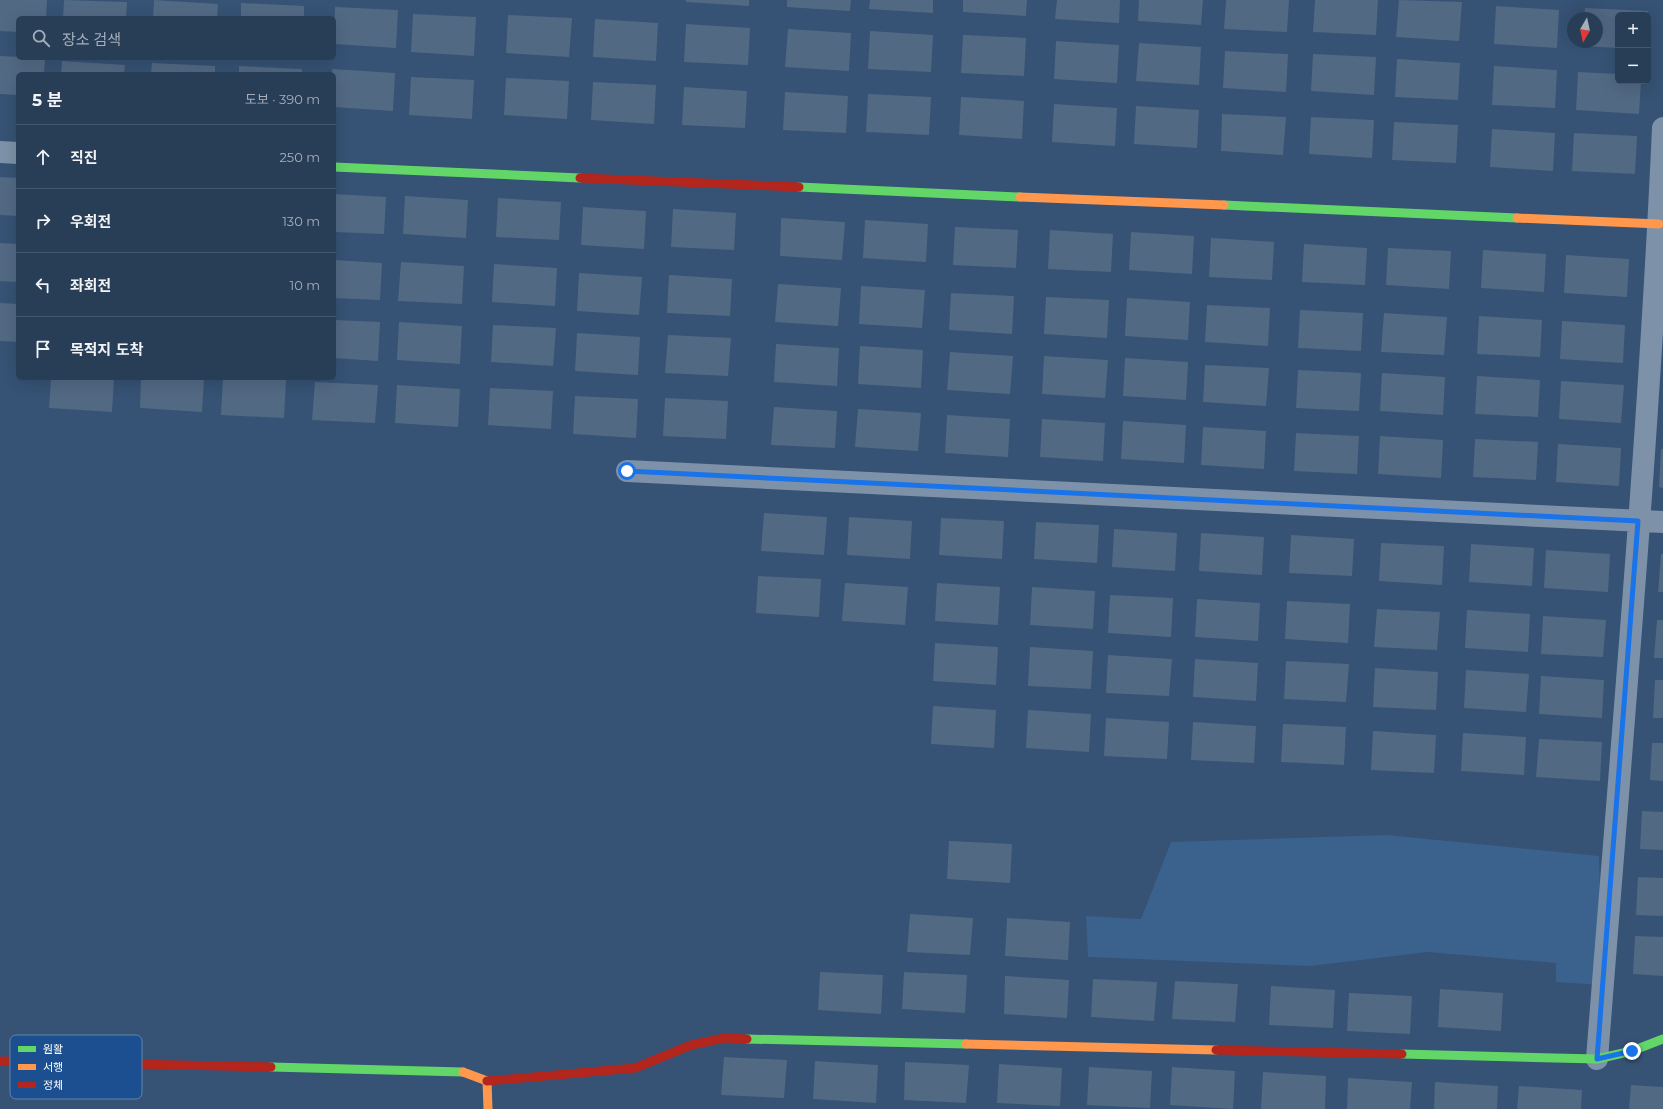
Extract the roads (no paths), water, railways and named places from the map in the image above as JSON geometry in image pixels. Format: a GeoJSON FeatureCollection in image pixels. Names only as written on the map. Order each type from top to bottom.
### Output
{"type":"FeatureCollection","features":[{"type":"Feature","properties":{"kind":"street"},"geometry":{"type":"LineString","coordinates":[[1597,1059],[1638,521],[1663,128]]}},
{"type":"Feature","properties":{"kind":"street"},"geometry":{"type":"LineString","coordinates":[[0,152],[16,153]]}},
{"type":"Feature","properties":{"kind":"street"},"geometry":{"type":"LineString","coordinates":[[336,167],[1658,224]]}},
{"type":"Feature","properties":{"kind":"street"},"geometry":{"type":"LineString","coordinates":[[627,471],[1663,522]]}},
{"type":"Feature","properties":{"kind":"street"},"geometry":{"type":"LineString","coordinates":[[142,1064],[462,1072],[487,1081],[635,1068],[691,1045],[724,1038],[1597,1059],[1632,1051],[1663,1039]]}},
{"type":"Feature","properties":{"kind":"street"},"geometry":{"type":"LineString","coordinates":[[0,1061],[10,1061]]}},
{"type":"Feature","properties":{"kind":"street"},"geometry":{"type":"LineString","coordinates":[[487,1081],[488,1109]]}},
{"type":"Feature","properties":{"kind":"water"},"geometry":{"type":"Polygon","coordinates":[[[1387,835],[1599,856],[1602,985],[1556,982],[1556,963],[1428,952],[1310,966],[1088,957],[1086,916],[1141,919],[1171,842],[1387,835]]]}}]}
